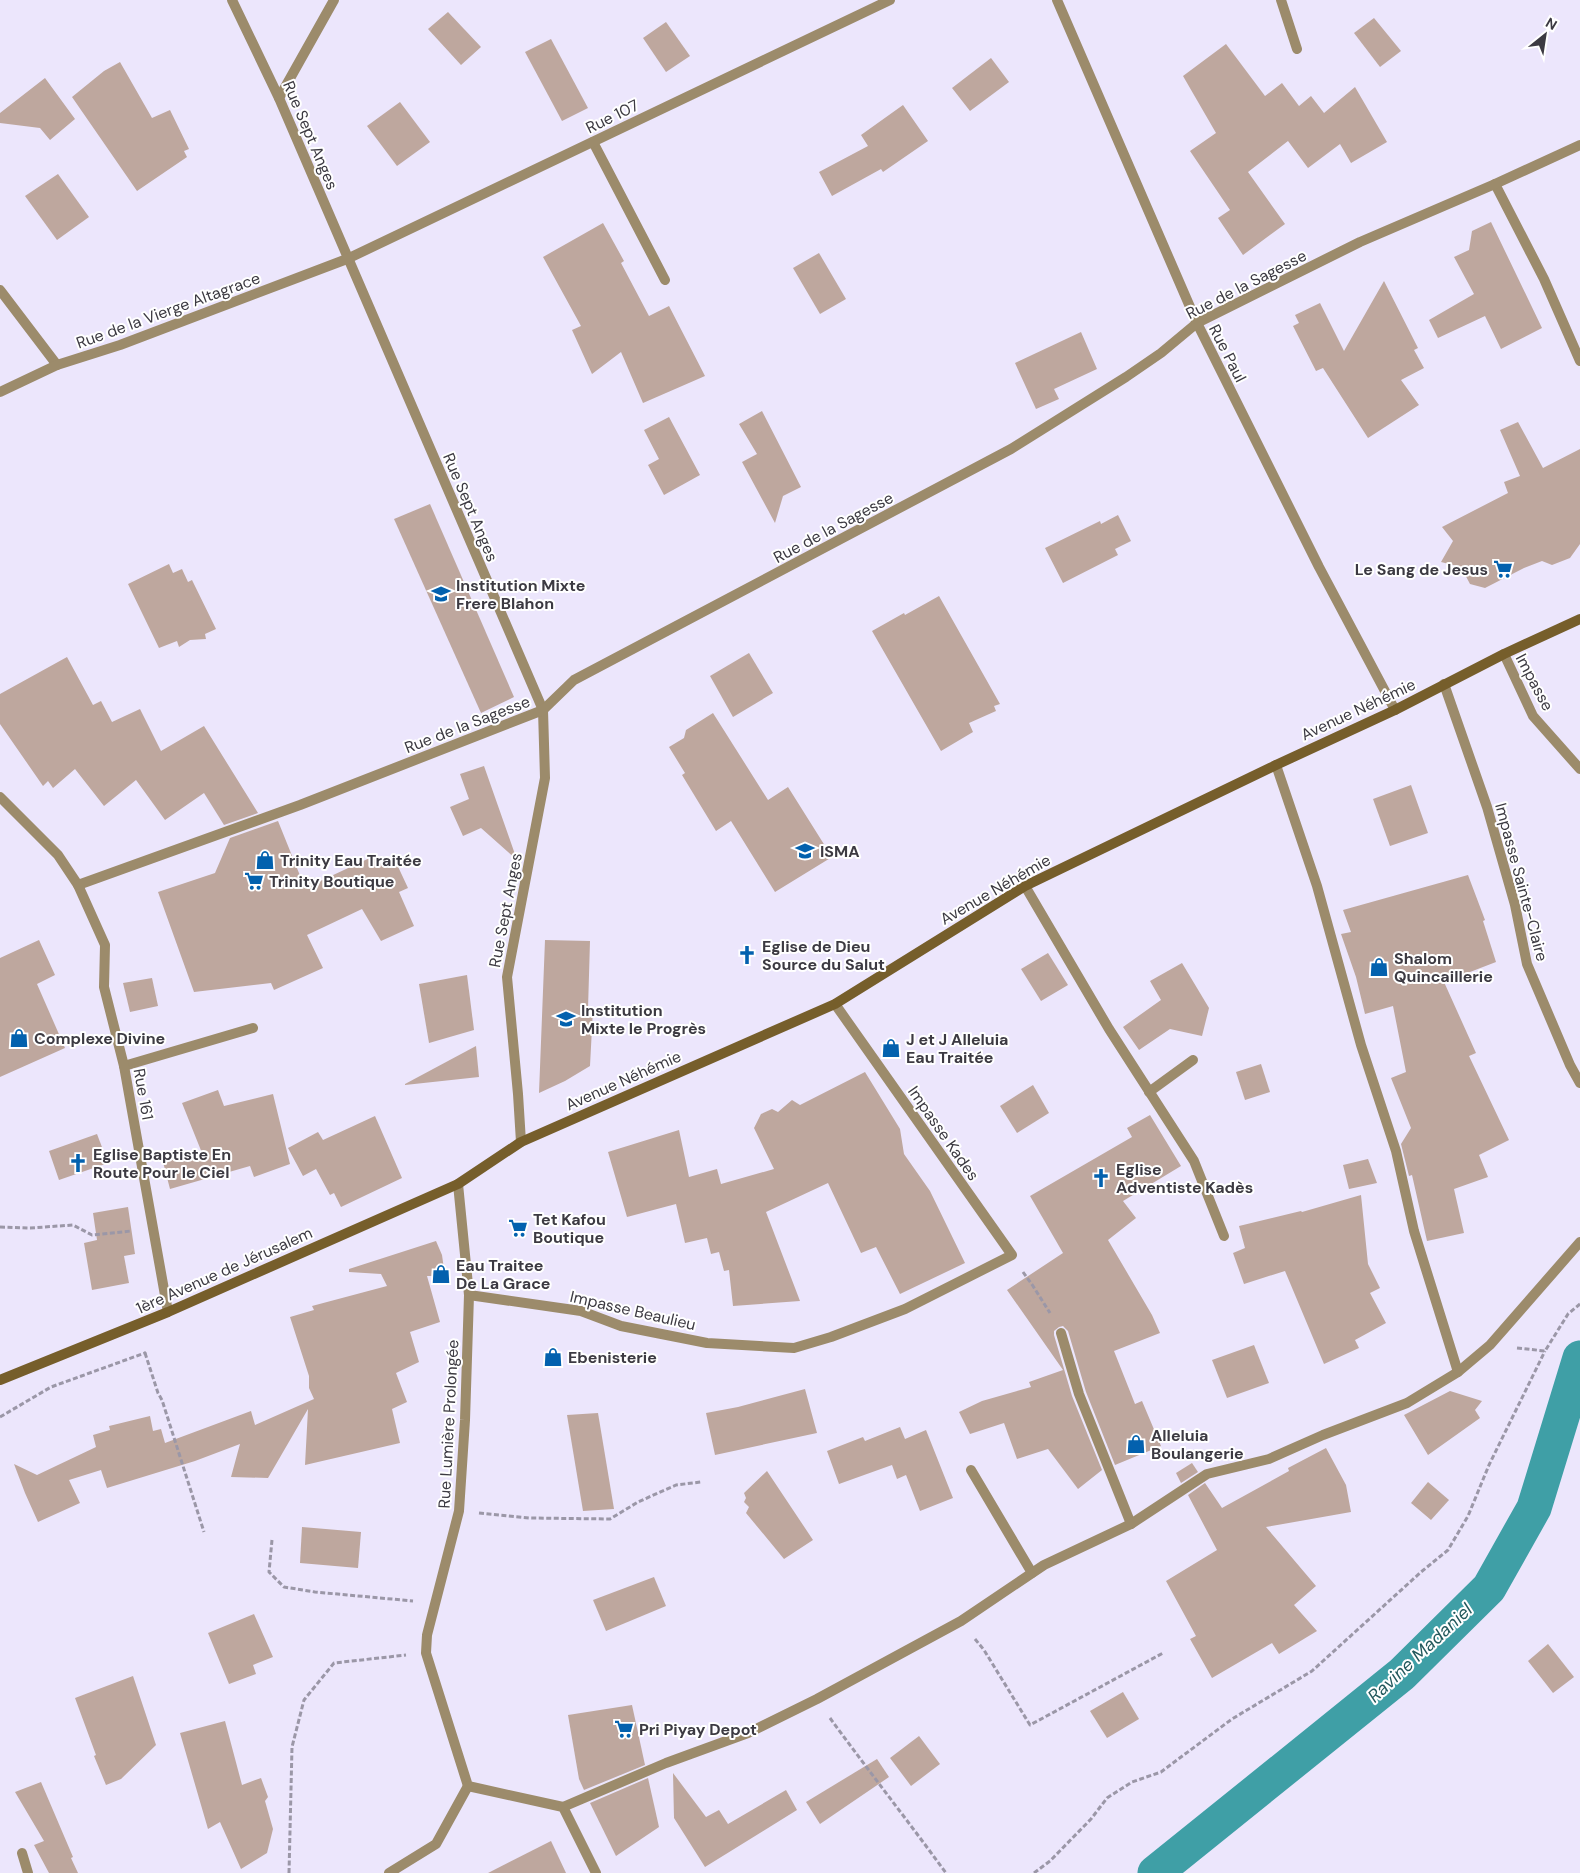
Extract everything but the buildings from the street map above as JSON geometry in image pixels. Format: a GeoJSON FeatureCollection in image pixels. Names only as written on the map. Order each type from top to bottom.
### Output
{"type":"FeatureCollection","features":[{"type":"Feature","properties":{"kind":"street","name":"Rue Sept Anges"},"geometry":{"type":"LineString","coordinates":[[232,0],[279,98],[543,710],[545,778],[507,977],[521,1142]]}},
{"type":"Feature","properties":{"kind":"street"},"geometry":{"type":"LineString","coordinates":[[279,98],[334,0]]}},
{"type":"Feature","properties":{"kind":"street","name":"Rue 107"},"geometry":{"type":"LineString","coordinates":[[347,259],[890,0]]}},
{"type":"Feature","properties":{"kind":"street","name":"Rue Paul"},"geometry":{"type":"LineString","coordinates":[[1057,0],[1197,323],[1319,567],[1395,710]]}},
{"type":"Feature","properties":{"kind":"street"},"geometry":{"type":"LineString","coordinates":[[1281,0],[1297,49]]}},
{"type":"Feature","properties":{"kind":"street"},"geometry":{"type":"LineString","coordinates":[[594,142],[665,280]]}},
{"type":"Feature","properties":{"kind":"street","name":"Rue de la Sagesse"},"geometry":{"type":"LineString","coordinates":[[78,885],[300,805],[543,710],[574,680],[1011,449],[1126,377],[1161,353],[1197,323],[1360,242],[1580,145]]}},
{"type":"Feature","properties":{"kind":"street"},"geometry":{"type":"LineString","coordinates":[[1495,184],[1544,279],[1580,361]]}},
{"type":"Feature","properties":{"kind":"street","name":"Rue de la Vierge Altagrace"},"geometry":{"type":"LineString","coordinates":[[0,392],[57,365],[120,345],[347,259]]}},
{"type":"Feature","properties":{"kind":"street"},"geometry":{"type":"LineString","coordinates":[[0,290],[57,365]]}},
{"type":"Feature","properties":{"kind":"street","name":"Avenue Néhémie"},"geometry":{"type":"LineString","coordinates":[[458,1184],[521,1142],[835,1004],[1025,886],[1395,710],[1504,654],[1580,619]]}},
{"type":"Feature","properties":{"kind":"street","name":"Impasse"},"geometry":{"type":"LineString","coordinates":[[1504,654],[1534,716],[1580,769]]}},
{"type":"Feature","properties":{"kind":"street","name":"Impasse Sainte-Claire"},"geometry":{"type":"LineString","coordinates":[[1444,684],[1489,816],[1515,905],[1527,964],[1570,1065],[1580,1083]]}},
{"type":"Feature","properties":{"kind":"street"},"geometry":{"type":"LineString","coordinates":[[1276,765],[1317,886],[1361,1044],[1396,1151],[1414,1231],[1458,1372]]}},
{"type":"Feature","properties":{"kind":"street","name":"Rue 161"},"geometry":{"type":"LineString","coordinates":[[0,797],[58,855],[78,885],[105,945],[104,987],[124,1066],[168,1312]]}},
{"type":"Feature","properties":{"kind":"street"},"geometry":{"type":"LineString","coordinates":[[1025,886],[1109,1030],[1194,1161],[1224,1236]]}},
{"type":"Feature","properties":{"kind":"street","name":"Impasse Kades"},"geometry":{"type":"LineString","coordinates":[[835,1004],[1012,1255]]}},
{"type":"Feature","properties":{"kind":"street"},"geometry":{"type":"LineString","coordinates":[[124,1066],[252,1028]]}},
{"type":"Feature","properties":{"kind":"street"},"geometry":{"type":"LineString","coordinates":[[1150,1092],[1193,1060]]}},
{"type":"Feature","properties":{"kind":"street","name":"Rue Lumière Prolongée"},"geometry":{"type":"LineString","coordinates":[[458,1184],[469,1295],[466,1420],[459,1511],[427,1635],[426,1653],[468,1786]]}},
{"type":"Feature","properties":{"kind":"street","name":"1ère Avenue de Jérusalem"},"geometry":{"type":"LineString","coordinates":[[0,1380],[168,1312],[458,1184]]}},
{"type":"Feature","properties":{"kind":"street"},"geometry":{"type":"LineString","coordinates":[[389,1873],[436,1844],[468,1786],[563,1807],[666,1763],[748,1733],[961,1622],[1032,1573],[1131,1524],[1208,1474],[1269,1458],[1407,1403],[1458,1372],[1490,1345],[1580,1242]]}},
{"type":"Feature","properties":{"kind":"street","name":"Impasse Beaulieu"},"geometry":{"type":"LineString","coordinates":[[469,1295],[581,1311],[622,1326],[707,1343],[794,1348],[831,1337],[905,1309],[1012,1255]]}},
{"type":"Feature","properties":{"kind":"street"},"geometry":{"type":"LineString","coordinates":[[1061,1333],[1079,1394],[1131,1524]]}},
{"type":"Feature","properties":{"kind":"street"},"geometry":{"type":"LineString","coordinates":[[971,1470],[1032,1573]]}},
{"type":"Feature","properties":{"kind":"street"},"geometry":{"type":"LineString","coordinates":[[563,1807],[596,1873]]}},
{"type":"Feature","properties":{"kind":"street"},"geometry":{"type":"LineString","coordinates":[[22,1853],[28,1873]]}},
{"type":"Feature","properties":{"kind":"path"},"geometry":{"type":"LineString","coordinates":[[0,1227],[73,1226],[92,1235],[154,1229]]}},
{"type":"Feature","properties":{"kind":"path"},"geometry":{"type":"LineString","coordinates":[[1012,1255],[1061,1333]]}},
{"type":"Feature","properties":{"kind":"path"},"geometry":{"type":"LineString","coordinates":[[1034,1873],[1050,1861],[1091,1819],[1107,1798],[1132,1782],[1162,1772],[1232,1718],[1312,1671],[1421,1572],[1448,1550],[1468,1516],[1489,1465],[1545,1351],[1568,1314],[1580,1304]]}},
{"type":"Feature","properties":{"kind":"path"},"geometry":{"type":"LineString","coordinates":[[138,1324],[145,1353],[204,1532]]}},
{"type":"Feature","properties":{"kind":"path"},"geometry":{"type":"LineString","coordinates":[[1490,1345],[1545,1351]]}},
{"type":"Feature","properties":{"kind":"path"},"geometry":{"type":"LineString","coordinates":[[0,1417],[51,1387],[145,1353]]}},
{"type":"Feature","properties":{"kind":"path"},"geometry":{"type":"LineString","coordinates":[[459,1511],[529,1518],[610,1519],[638,1502],[676,1485],[701,1482]]}},
{"type":"Feature","properties":{"kind":"path"},"geometry":{"type":"LineString","coordinates":[[272,1540],[268,1572],[284,1587],[315,1592],[436,1603]]}},
{"type":"Feature","properties":{"kind":"path"},"geometry":{"type":"LineString","coordinates":[[961,1622],[984,1650],[1030,1725],[1163,1654]]}},
{"type":"Feature","properties":{"kind":"path"},"geometry":{"type":"LineString","coordinates":[[289,1873],[292,1748],[304,1700],[334,1663],[426,1653]]}},
{"type":"Feature","properties":{"kind":"path"},"geometry":{"type":"LineString","coordinates":[[816,1699],[946,1873]]}},
{"type":"Feature","properties":{"kind":"waterway","name":"Ravine Madaniel"},"geometry":{"type":"LineString","coordinates":[[1155,1873],[1402,1674],[1489,1588],[1534,1508],[1580,1358]]}},
{"type":"Feature","properties":{"kind":"place","name":"Le Sang de Jesus"},"geometry":{"type":"Point","coordinates":[1503,569]}},
{"type":"Feature","properties":{"kind":"place","name":"Institution Mixte Frere Blahon"},"geometry":{"type":"Point","coordinates":[441,594]}},
{"type":"Feature","properties":{"kind":"place","name":"ISMA"},"geometry":{"type":"Point","coordinates":[805,851]}},
{"type":"Feature","properties":{"kind":"place","name":"Trinity Eau Traitée"},"geometry":{"type":"Point","coordinates":[265,860]}},
{"type":"Feature","properties":{"kind":"place","name":"Trinity Boutique"},"geometry":{"type":"Point","coordinates":[254,881]}},
{"type":"Feature","properties":{"kind":"place","name":"Eglise de Dieu Source du Salut"},"geometry":{"type":"Point","coordinates":[747,955]}},
{"type":"Feature","properties":{"kind":"place","name":"Shalom Quincaillerie"},"geometry":{"type":"Point","coordinates":[1379,967]}},
{"type":"Feature","properties":{"kind":"place","name":"Institution Mixte le Progrès"},"geometry":{"type":"Point","coordinates":[566,1019]}},
{"type":"Feature","properties":{"kind":"place","name":"Complexe Divine"},"geometry":{"type":"Point","coordinates":[19,1038]}},
{"type":"Feature","properties":{"kind":"place","name":"J et J Alleluia Eau Traitée"},"geometry":{"type":"Point","coordinates":[891,1048]}},
{"type":"Feature","properties":{"kind":"place","name":"Eglise Baptiste En Route Pour le Ciel"},"geometry":{"type":"Point","coordinates":[78,1163]}},
{"type":"Feature","properties":{"kind":"place","name":"Eglise Adventiste Kadès"},"geometry":{"type":"Point","coordinates":[1101,1178]}},
{"type":"Feature","properties":{"kind":"place","name":"Tet Kafou Boutique"},"geometry":{"type":"Point","coordinates":[518,1228]}},
{"type":"Feature","properties":{"kind":"place","name":"Eau Traitee De La Grace"},"geometry":{"type":"Point","coordinates":[441,1274]}},
{"type":"Feature","properties":{"kind":"place","name":"Ebenisterie"},"geometry":{"type":"Point","coordinates":[553,1357]}},
{"type":"Feature","properties":{"kind":"place","name":"Alleluia Boulangerie"},"geometry":{"type":"Point","coordinates":[1136,1444]}},
{"type":"Feature","properties":{"kind":"place","name":"Pri Piyay Depot"},"geometry":{"type":"Point","coordinates":[624,1729]}}]}
